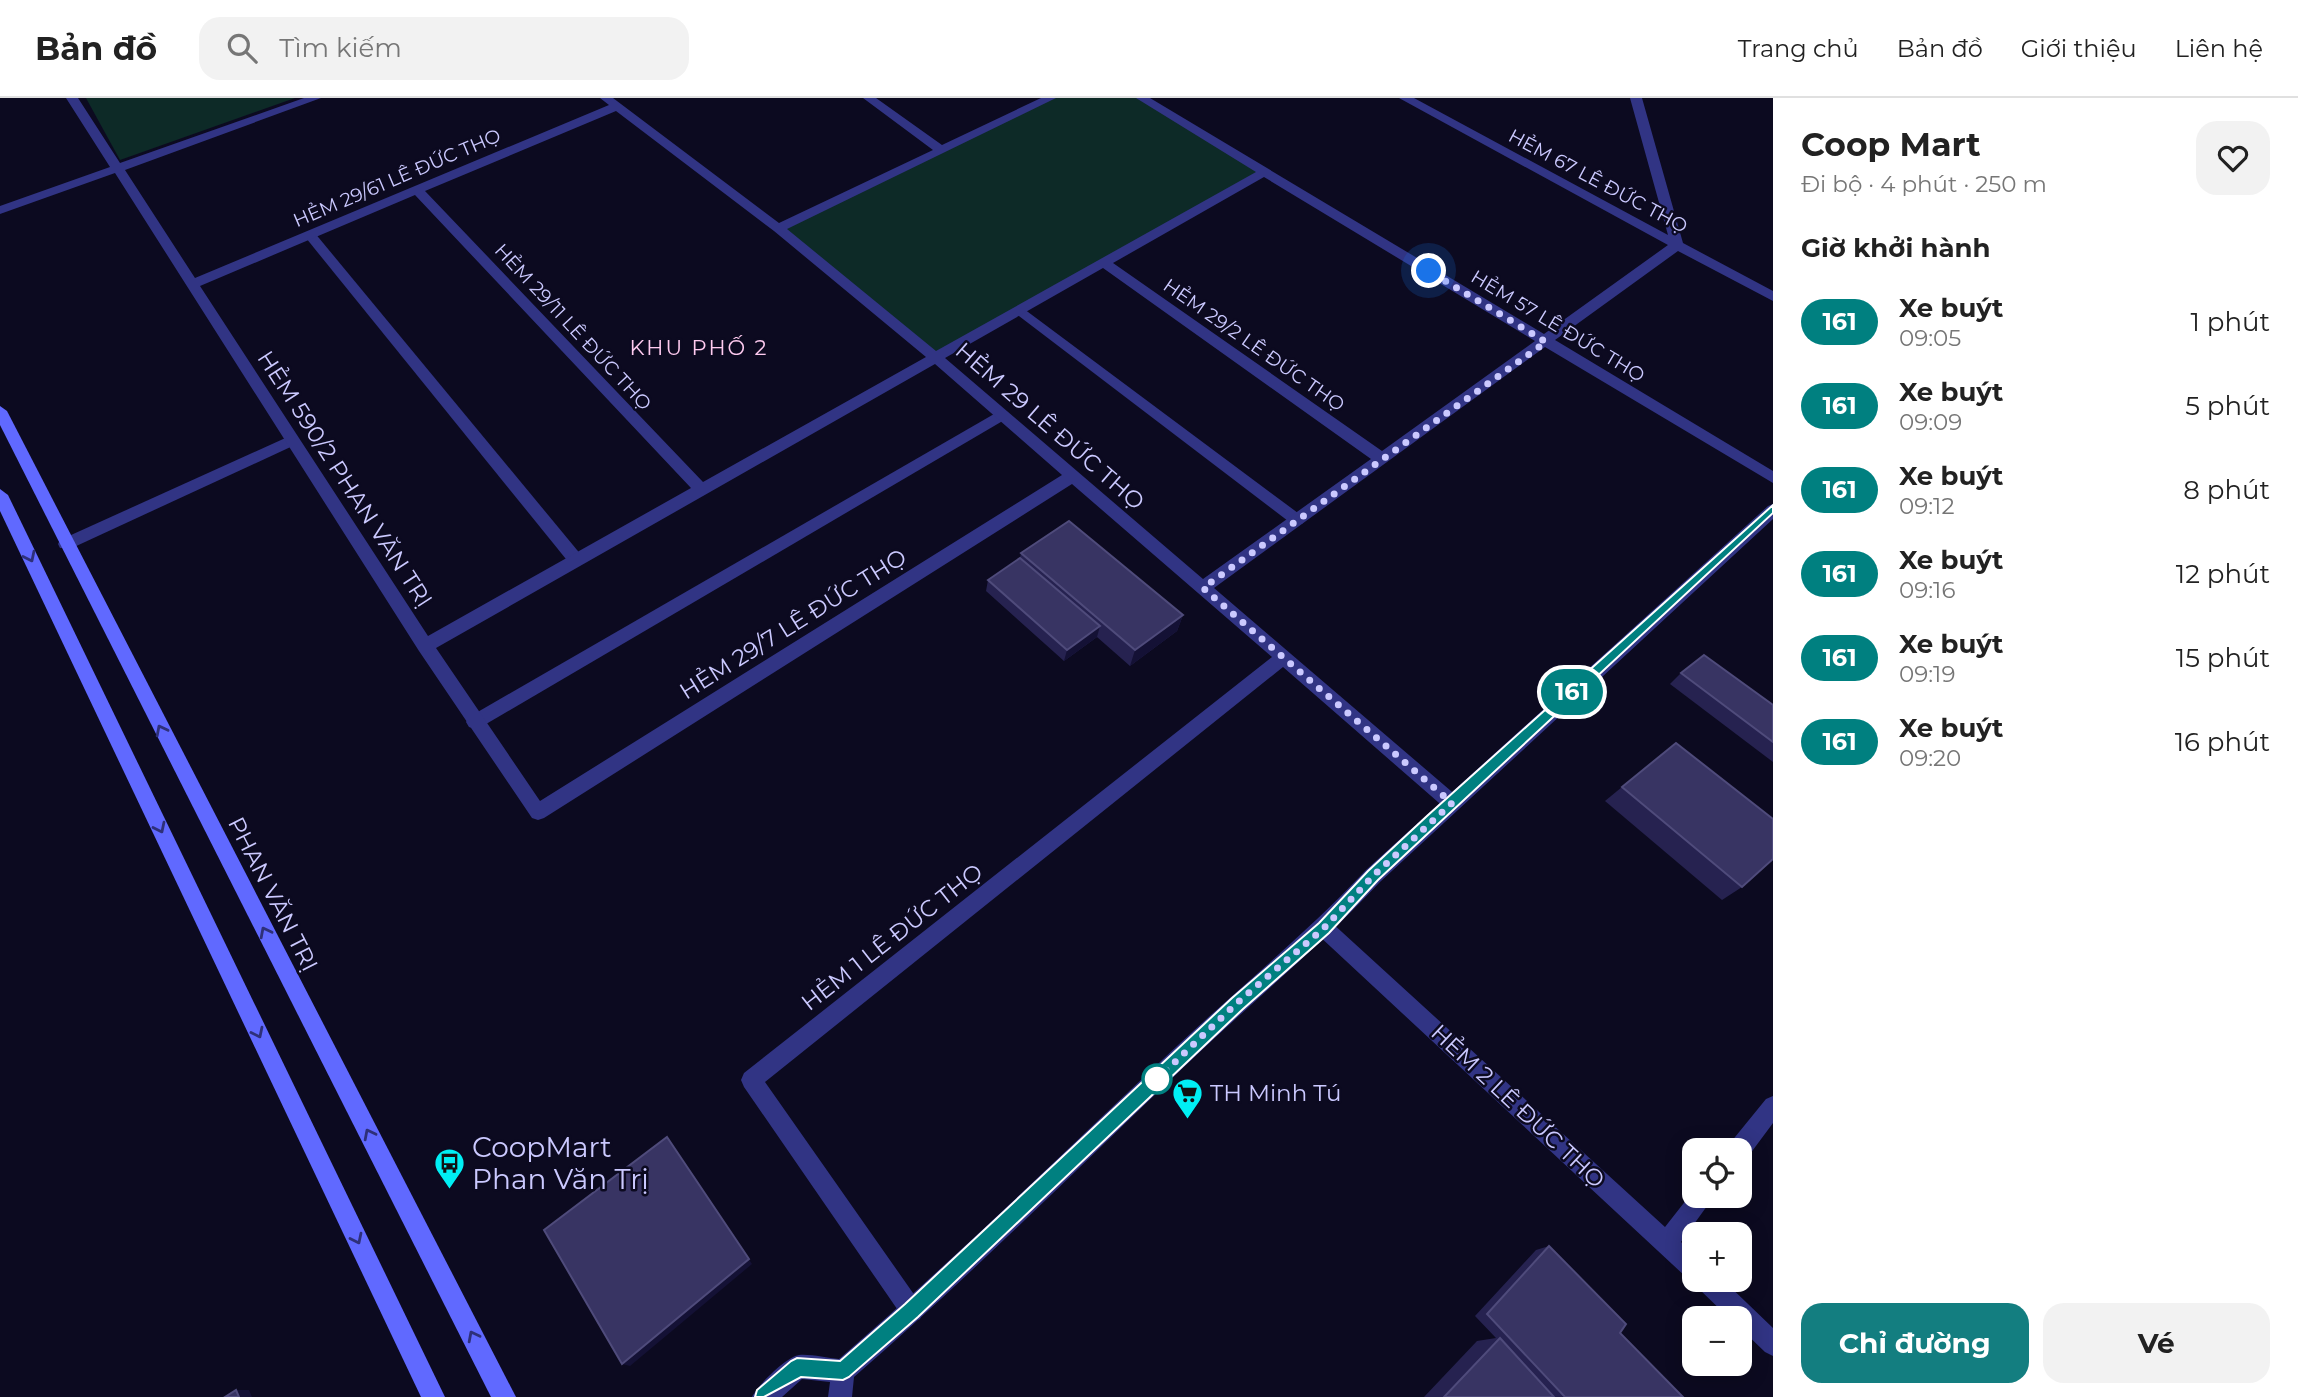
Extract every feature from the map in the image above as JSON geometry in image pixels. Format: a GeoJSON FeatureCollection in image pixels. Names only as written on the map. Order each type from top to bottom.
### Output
{"type":"FeatureCollection","features":[{"type":"Feature","properties":{"kind":"main road","name":"PHAN VĂN TRỊ"},"geometry":{"type":"LineString","coordinates":[[0,411],[505,1397]]}},
{"type":"Feature","properties":{"kind":"main road"},"geometry":{"type":"LineString","coordinates":[[0,495],[433,1397]]}},
{"type":"Feature","properties":{"kind":"street","name":"HẺM 590/2 PHAN VĂN TRỊ"},"geometry":{"type":"LineString","coordinates":[[72,98],[425,646],[538,812]]}},
{"type":"Feature","properties":{"kind":"street"},"geometry":{"type":"LineString","coordinates":[[0,210],[315,98]]}},
{"type":"Feature","properties":{"kind":"street"},"geometry":{"type":"LineString","coordinates":[[869,98],[942,150]]}},
{"type":"Feature","properties":{"kind":"street"},"geometry":{"type":"LineString","coordinates":[[778,228],[1050,98]]}},
{"type":"Feature","properties":{"kind":"street","name":"HẺM 57 LÊ ĐỨC THỌ"},"geometry":{"type":"LineString","coordinates":[[1142,98],[1773,478]]}},
{"type":"Feature","properties":{"kind":"street","name":"HẺM 67 LÊ ĐỨC THỌ"},"geometry":{"type":"LineString","coordinates":[[1405,98],[1773,297]]}},
{"type":"Feature","properties":{"kind":"street"},"geometry":{"type":"LineString","coordinates":[[1203,588],[1678,245],[1636,98]]}},
{"type":"Feature","properties":{"kind":"street","name":"HẺM 29/61 LÊ ĐỨC THỌ"},"geometry":{"type":"LineString","coordinates":[[192,285],[417,190],[611,102]]}},
{"type":"Feature","properties":{"kind":"street","name":"HẺM 29 LÊ ĐỨC THỌ"},"geometry":{"type":"LineString","coordinates":[[611,102],[778,228],[935,358],[1452,803]]}},
{"type":"Feature","properties":{"kind":"street"},"geometry":{"type":"LineString","coordinates":[[425,646],[1264,172]]}},
{"type":"Feature","properties":{"kind":"street","name":"HẺM 29/11 LÊ ĐỨC THỌ"},"geometry":{"type":"LineString","coordinates":[[417,190],[701,489]]}},
{"type":"Feature","properties":{"kind":"street"},"geometry":{"type":"LineString","coordinates":[[310,235],[576,560]]}},
{"type":"Feature","properties":{"kind":"street","name":"HẺM 29/2 LÊ ĐỨC THỌ"},"geometry":{"type":"LineString","coordinates":[[1103,262],[1382,459]]}},
{"type":"Feature","properties":{"kind":"street"},"geometry":{"type":"LineString","coordinates":[[1020,310],[1297,520]]}},
{"type":"Feature","properties":{"kind":"street"},"geometry":{"type":"LineString","coordinates":[[475,722],[1001,415]]}},
{"type":"Feature","properties":{"kind":"street"},"geometry":{"type":"LineString","coordinates":[[66,544],[292,440]]}},
{"type":"Feature","properties":{"kind":"street","name":"HẺM 29/7 LÊ ĐỨC THỌ"},"geometry":{"type":"LineString","coordinates":[[538,812],[1073,476]]}},
{"type":"Feature","properties":{"kind":"street"},"geometry":{"type":"LineString","coordinates":[[840,1397],[843,1371],[912,1311],[1237,1003],[1324,928],[1373,876],[1773,510]]}},
{"type":"Feature","properties":{"kind":"street","name":"HẺM 1 LÊ ĐỨC THỌ"},"geometry":{"type":"LineString","coordinates":[[912,1311],[751,1080],[1284,657]]}},
{"type":"Feature","properties":{"kind":"street","name":"HẺM 2 LÊ ĐỨC THỌ"},"geometry":{"type":"LineString","coordinates":[[1324,928],[1682,1257]]}},
{"type":"Feature","properties":{"kind":"street"},"geometry":{"type":"LineString","coordinates":[[1748,1138],[1773,1106]]}},
{"type":"Feature","properties":{"kind":"street"},"geometry":{"type":"LineString","coordinates":[[1667,1243],[1694,1208]]}},
{"type":"Feature","properties":{"kind":"street"},"geometry":{"type":"LineString","coordinates":[[1718,1292],[1773,1344]]}},
{"type":"Feature","properties":{"kind":"street"},"geometry":{"type":"LineString","coordinates":[[764,1397],[797,1367],[843,1371]]}},
{"type":"Feature","properties":{"kind":"green space"},"geometry":{"type":"Polygon","coordinates":[[[86,98],[295,98],[120,160],[86,98]]]}},
{"type":"Feature","properties":{"kind":"green space"},"geometry":{"type":"Polygon","coordinates":[[[1050,98],[1142,98],[1264,172],[935,357],[778,228],[1050,98]]]}},
{"type":"Feature","properties":{"kind":"building"},"geometry":{"type":"Polygon","coordinates":[[[1069,521],[1183,615],[1135,650],[1021,553],[1069,521]]]}},
{"type":"Feature","properties":{"kind":"building"},"geometry":{"type":"Polygon","coordinates":[[[1020,558],[1100,626],[1067,650],[988,580],[1020,558]]]}},
{"type":"Feature","properties":{"kind":"building"},"geometry":{"type":"Polygon","coordinates":[[[1704,655],[1773,705],[1773,742],[1681,673],[1704,655]]]}},
{"type":"Feature","properties":{"kind":"building"},"geometry":{"type":"Polygon","coordinates":[[[1676,743],[1773,819],[1773,859],[1742,887],[1622,787],[1676,743]]]}},
{"type":"Feature","properties":{"kind":"building"},"geometry":{"type":"Polygon","coordinates":[[[667,1137],[749,1259],[622,1364],[544,1230],[667,1137]]]}},
{"type":"Feature","properties":{"kind":"building"},"geometry":{"type":"Polygon","coordinates":[[[1549,1246],[1626,1324],[1620,1333],[1683,1397],[1565,1397],[1487,1314],[1549,1246]]]}},
{"type":"Feature","properties":{"kind":"building"},"geometry":{"type":"Polygon","coordinates":[[[1500,1338],[1554,1397],[1444,1397],[1500,1338]]]}},
{"type":"Feature","properties":{"kind":"building"},"geometry":{"type":"Polygon","coordinates":[[[236,1390],[239,1397],[225,1397],[236,1390]]]}},
{"type":"Feature","properties":{"kind":"bus line","name":"161"},"geometry":{"type":"LineString","coordinates":[[764,1397],[797,1367],[843,1371],[912,1311],[1237,1003],[1324,928],[1373,876],[1432,821],[1773,510]]}},
{"type":"Feature","properties":{"kind":"place","name":"TH Minh Tú"},"geometry":{"type":"Point","coordinates":[1187,1120]}},
{"type":"Feature","properties":{"kind":"place","name":"CoopMart Phan Văn Trị"},"geometry":{"type":"Point","coordinates":[449,1190]}},
{"type":"Feature","properties":{"kind":"district","name":"KHU PHỐ 2"},"geometry":{"type":"Point","coordinates":[699,347]}},
{"type":"Feature","properties":{"kind":"route"},"geometry":{"type":"LineString","coordinates":[[1157,1079],[1237,1003],[1324,928],[1373,876],[1452,803],[1203,588],[1546,342],[1429,271]]}}]}
